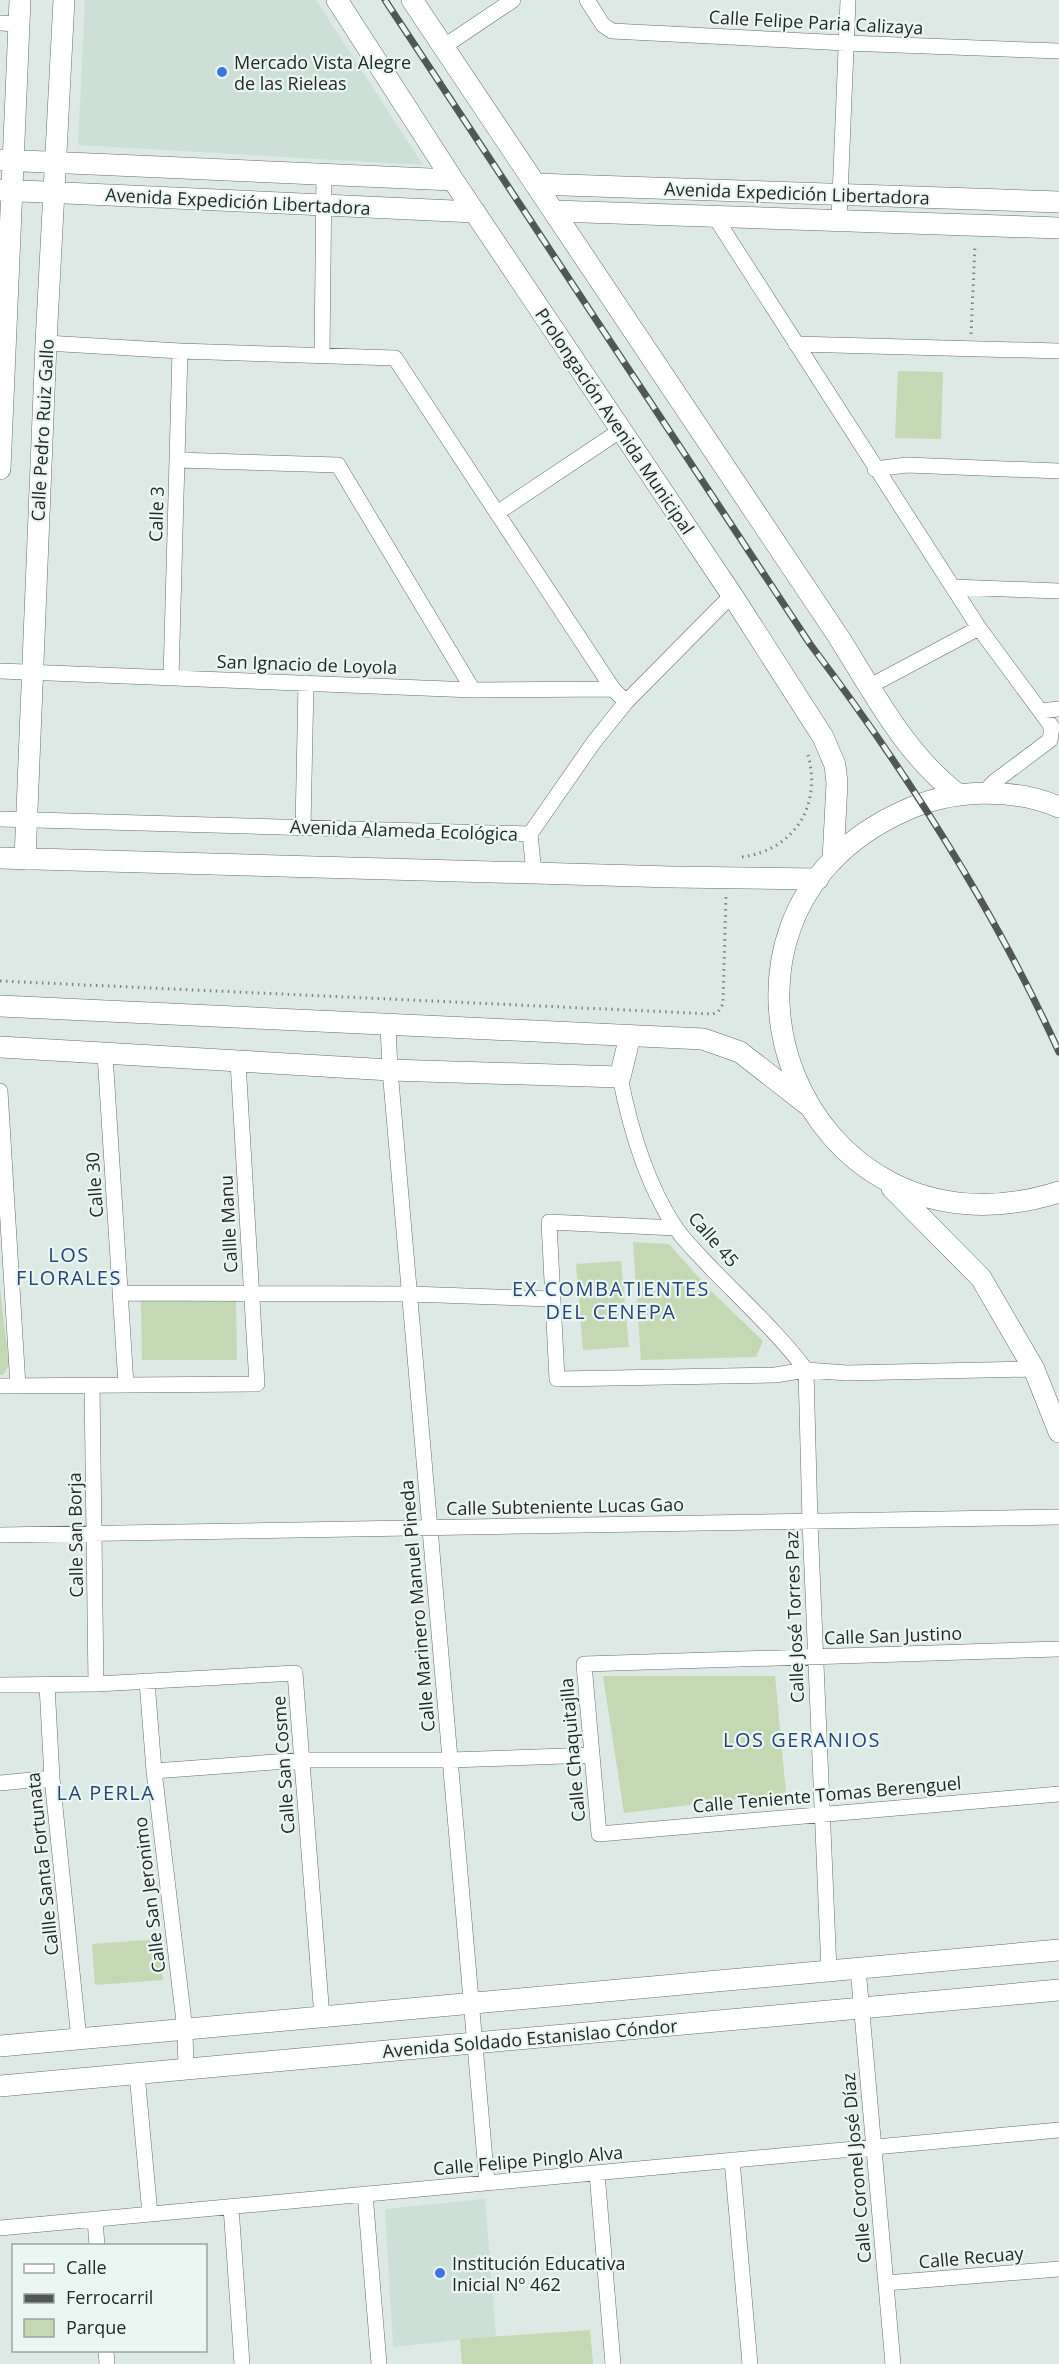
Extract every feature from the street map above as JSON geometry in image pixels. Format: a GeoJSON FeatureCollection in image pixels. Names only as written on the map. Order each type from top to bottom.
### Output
{"type":"FeatureCollection","features":[{"type":"Feature","properties":{"kind":"street"},"geometry":{"type":"LineString","coordinates":[[0,469],[10,23],[21,0]]}},
{"type":"Feature","properties":{"kind":"street","name":"Calle Pedro Ruiz Gallo"},"geometry":{"type":"LineString","coordinates":[[25,859],[31,672],[64,0]]}},
{"type":"Feature","properties":{"kind":"street","name":"Prolongación Avenida Municipal"},"geometry":{"type":"LineString","coordinates":[[337,0],[453,180],[732,595],[830,751],[837,783],[833,860]]}},
{"type":"Feature","properties":{"kind":"street"},"geometry":{"type":"LineString","coordinates":[[412,0],[906,741],[945,785],[959,795]]}},
{"type":"Feature","properties":{"kind":"street"},"geometry":{"type":"LineString","coordinates":[[443,47],[513,0]]}},
{"type":"Feature","properties":{"kind":"street","name":"Calle Felipe Paria Calizaya"},"geometry":{"type":"LineString","coordinates":[[587,0],[603,25],[612,31],[1059,51]]}},
{"type":"Feature","properties":{"kind":"street"},"geometry":{"type":"LineString","coordinates":[[839,221],[848,0]]}},
{"type":"Feature","properties":{"kind":"street","name":"Avenida Expedición Libertadora"},"geometry":{"type":"LineString","coordinates":[[7,160],[453,180]]}},
{"type":"Feature","properties":{"kind":"street"},"geometry":{"type":"LineString","coordinates":[[322,356],[324,175]]}},
{"type":"Feature","properties":{"kind":"street","name":"Avenida Expedición Libertadora"},"geometry":{"type":"LineString","coordinates":[[535,184],[1059,202]]}},
{"type":"Feature","properties":{"kind":"street","name":"Avenida Expedición Libertadora"},"geometry":{"type":"LineString","coordinates":[[6,190],[476,212]]}},
{"type":"Feature","properties":{"kind":"street","name":"Avenida Expedición Libertadora"},"geometry":{"type":"LineString","coordinates":[[554,211],[1059,228]]}},
{"type":"Feature","properties":{"kind":"street"},"geometry":{"type":"LineString","coordinates":[[715,217],[979,628],[1052,727],[1050,740],[994,782],[983,794]]}},
{"type":"Feature","properties":{"kind":"street"},"geometry":{"type":"LineString","coordinates":[[46,343],[180,351],[395,358],[613,689],[626,702]]}},
{"type":"Feature","properties":{"kind":"street"},"geometry":{"type":"LineString","coordinates":[[796,344],[1059,351]]}},
{"type":"Feature","properties":{"kind":"street","name":"Calle 3"},"geometry":{"type":"LineString","coordinates":[[171,678],[180,351]]}},
{"type":"Feature","properties":{"kind":"street"},"geometry":{"type":"LineString","coordinates":[[497,513],[621,430]]}},
{"type":"Feature","properties":{"kind":"street"},"geometry":{"type":"LineString","coordinates":[[177,460],[338,465],[473,690]]}},
{"type":"Feature","properties":{"kind":"street"},"geometry":{"type":"LineString","coordinates":[[875,469],[907,465],[1059,471]]}},
{"type":"Feature","properties":{"kind":"street"},"geometry":{"type":"LineString","coordinates":[[953,587],[1059,591]]}},
{"type":"Feature","properties":{"kind":"street","name":"Avenida Alameda Ecológica"},"geometry":{"type":"LineString","coordinates":[[0,819],[530,834],[594,742],[626,702],[732,595]]}},
{"type":"Feature","properties":{"kind":"street"},"geometry":{"type":"LineString","coordinates":[[870,686],[979,628]]}},
{"type":"Feature","properties":{"kind":"street","name":"San Ignacio de Loyola"},"geometry":{"type":"LineString","coordinates":[[0,671],[473,690],[613,689]]}},
{"type":"Feature","properties":{"kind":"street"},"geometry":{"type":"LineString","coordinates":[[303,827],[306,683]]}},
{"type":"Feature","properties":{"kind":"street"},"geometry":{"type":"LineString","coordinates":[[1040,711],[1059,709]]}},
{"type":"Feature","properties":{"kind":"street"},"geometry":{"type":"LineString","coordinates":[[1059,807],[1031,799],[983,794],[959,795],[921,803],[869,829],[833,860],[818,879],[794,921],[784,955],[779,990],[779,1014],[784,1045],[797,1083],[808,1105],[837,1143],[910,1204],[981,1278],[1034,1369],[1059,1432]]}},
{"type":"Feature","properties":{"kind":"street"},"geometry":{"type":"LineString","coordinates":[[530,834],[534,873]]}},
{"type":"Feature","properties":{"kind":"street"},"geometry":{"type":"LineString","coordinates":[[0,858],[818,879]]}},
{"type":"Feature","properties":{"kind":"street"},"geometry":{"type":"LineString","coordinates":[[0,1006],[703,1039],[740,1052],[808,1105]]}},
{"type":"Feature","properties":{"kind":"street","name":"Calle Marinero Manuel Pineda"},"geometry":{"type":"LineString","coordinates":[[388,1025],[390,1070],[487,2183]]}},
{"type":"Feature","properties":{"kind":"street"},"geometry":{"type":"LineString","coordinates":[[0,1047],[390,1070],[620,1077],[630,1036]]}},
{"type":"Feature","properties":{"kind":"street","name":"Calle 30"},"geometry":{"type":"LineString","coordinates":[[105,1054],[126,1385]]}},
{"type":"Feature","properties":{"kind":"street","name":"Callle Manu"},"geometry":{"type":"LineString","coordinates":[[126,1385],[257,1383],[238,1062]]}},
{"type":"Feature","properties":{"kind":"street","name":"Calle 45"},"geometry":{"type":"LineString","coordinates":[[620,1077],[627,1115],[652,1184],[676,1228],[744,1303],[786,1343],[806,1370]]}},
{"type":"Feature","properties":{"kind":"street"},"geometry":{"type":"LineString","coordinates":[[0,1091],[6,1281],[18,1386]]}},
{"type":"Feature","properties":{"kind":"street"},"geometry":{"type":"LineString","coordinates":[[874,1173],[918,1194],[964,1204],[1012,1203],[1059,1192]]}},
{"type":"Feature","properties":{"kind":"street"},"geometry":{"type":"LineString","coordinates":[[676,1228],[549,1222],[557,1379],[775,1374],[806,1370],[847,1373],[1034,1369]]}},
{"type":"Feature","properties":{"kind":"street"},"geometry":{"type":"LineString","coordinates":[[121,1293],[410,1294],[552,1299]]}},
{"type":"Feature","properties":{"kind":"street","name":"Calle José Torres Paz"},"geometry":{"type":"LineString","coordinates":[[806,1370],[815,1657],[829,1971]]}},
{"type":"Feature","properties":{"kind":"street","name":"Calle San Borja"},"geometry":{"type":"LineString","coordinates":[[92,1385],[96,1684]]}},
{"type":"Feature","properties":{"kind":"street"},"geometry":{"type":"LineString","coordinates":[[0,1386],[126,1385]]}},
{"type":"Feature","properties":{"kind":"street","name":"Calle Subteniente Lucas Gao"},"geometry":{"type":"LineString","coordinates":[[0,1535],[1059,1517]]}},
{"type":"Feature","properties":{"kind":"street","name":"Calle San Justino"},"geometry":{"type":"LineString","coordinates":[[584,1664],[1059,1649]]}},
{"type":"Feature","properties":{"kind":"street","name":"Calle Chaquitajlla"},"geometry":{"type":"LineString","coordinates":[[584,1664],[599,1834]]}},
{"type":"Feature","properties":{"kind":"street","name":"Calle San Cosme"},"geometry":{"type":"LineString","coordinates":[[0,1685],[96,1684],[295,1672],[322,2017]]}},
{"type":"Feature","properties":{"kind":"street","name":"Calle San Jeronimo"},"geometry":{"type":"LineString","coordinates":[[147,1681],[154,1771],[185,2030],[186,2069]]}},
{"type":"Feature","properties":{"kind":"street","name":"Callle Santa Fortunata"},"geometry":{"type":"LineString","coordinates":[[47,1684],[52,1778],[79,2039]]}},
{"type":"Feature","properties":{"kind":"street"},"geometry":{"type":"LineString","coordinates":[[154,1771],[302,1760],[450,1760],[592,1755]]}},
{"type":"Feature","properties":{"kind":"street"},"geometry":{"type":"LineString","coordinates":[[0,1783],[52,1778]]}},
{"type":"Feature","properties":{"kind":"street","name":"Calle Teniente Tomas Berenguel"},"geometry":{"type":"LineString","coordinates":[[599,1834],[1059,1794]]}},
{"type":"Feature","properties":{"kind":"street"},"geometry":{"type":"LineString","coordinates":[[0,2046],[1059,1950]]}},
{"type":"Feature","properties":{"kind":"street","name":"Calle Coronel José Díaz"},"geometry":{"type":"LineString","coordinates":[[858,1968],[893,2364]]}},
{"type":"Feature","properties":{"kind":"street","name":"Avenida Soldado Estanislao Cóndor"},"geometry":{"type":"LineString","coordinates":[[0,2086],[1059,1990]]}},
{"type":"Feature","properties":{"kind":"street"},"geometry":{"type":"LineString","coordinates":[[137,2074],[150,2214]]}},
{"type":"Feature","properties":{"kind":"street","name":"Calle Felipe Pinglo Alva"},"geometry":{"type":"LineString","coordinates":[[0,2228],[1059,2130]]}},
{"type":"Feature","properties":{"kind":"street"},"geometry":{"type":"LineString","coordinates":[[732,2160],[750,2364]]}},
{"type":"Feature","properties":{"kind":"street"},"geometry":{"type":"LineString","coordinates":[[597,2173],[613,2364]]}},
{"type":"Feature","properties":{"kind":"street"},"geometry":{"type":"LineString","coordinates":[[365,2194],[379,2364]]}},
{"type":"Feature","properties":{"kind":"street"},"geometry":{"type":"LineString","coordinates":[[231,2207],[242,2364]]}},
{"type":"Feature","properties":{"kind":"street"},"geometry":{"type":"LineString","coordinates":[[95,2219],[97,2244]]}},
{"type":"Feature","properties":{"kind":"street","name":"Calle Recuay"},"geometry":{"type":"LineString","coordinates":[[886,2283],[1059,2269]]}},
{"type":"Feature","properties":{"kind":"path"},"geometry":{"type":"LineString","coordinates":[[971,349],[976,225]]}},
{"type":"Feature","properties":{"kind":"path"},"geometry":{"type":"LineString","coordinates":[[0,981],[713,1014],[718,1012],[723,1004],[730,858],[761,854],[773,849],[793,832],[802,819],[812,791],[812,776],[806,750]]}},
{"type":"Feature","properties":{"kind":"shaded area","name":"Mercado Vista Alegre de las Rieleas"},"geometry":{"type":"Polygon","coordinates":[[[85,0],[316,0],[423,165],[78,145],[85,0]]]}},
{"type":"Feature","properties":{"kind":"shaded area","name":"Institución Educativa Inicial Nº 462"},"geometry":{"type":"Polygon","coordinates":[[[485,2199],[496,2336],[393,2347],[385,2209],[485,2199]]]}},
{"type":"Feature","properties":{"kind":"green space"},"geometry":{"type":"Polygon","coordinates":[[[898,371],[943,372],[941,439],[895,438],[898,371]]]}},
{"type":"Feature","properties":{"kind":"green space"},"geometry":{"type":"Polygon","coordinates":[[[633,1242],[669,1244],[710,1290],[763,1341],[756,1357],[641,1360],[633,1242]]]}},
{"type":"Feature","properties":{"kind":"green space"},"geometry":{"type":"Polygon","coordinates":[[[621,1261],[629,1347],[583,1350],[576,1264],[621,1261]]]}},
{"type":"Feature","properties":{"kind":"green space"},"geometry":{"type":"Polygon","coordinates":[[[0,1288],[9,1365],[3,1375],[0,1375],[0,1288]]]}},
{"type":"Feature","properties":{"kind":"green space"},"geometry":{"type":"Polygon","coordinates":[[[236,1300],[237,1360],[142,1360],[141,1301],[236,1300]]]}},
{"type":"Feature","properties":{"kind":"green space"},"geometry":{"type":"Polygon","coordinates":[[[603,1676],[775,1676],[786,1793],[624,1813],[603,1676]]]}},
{"type":"Feature","properties":{"kind":"green space"},"geometry":{"type":"Polygon","coordinates":[[[160,1939],[163,1980],[95,1985],[92,1944],[160,1939]]]}},
{"type":"Feature","properties":{"kind":"green space"},"geometry":{"type":"Polygon","coordinates":[[[590,2330],[593,2364],[462,2364],[460,2339],[590,2330]]]}},
{"type":"Feature","properties":{"kind":"railway"},"geometry":{"type":"LineString","coordinates":[[385,0],[810,644],[914,791],[946,841],[1006,945],[1059,1052]]}},
{"type":"Feature","properties":{"kind":"place","name":"Mercado Vista Alegre de las Rieleas"},"geometry":{"type":"Point","coordinates":[222,72]}},
{"type":"Feature","properties":{"kind":"place","name":"Institución Educativa Inicial Nº 462"},"geometry":{"type":"Point","coordinates":[440,2273]}},
{"type":"Feature","properties":{"kind":"district","name":"LOS FLORALES"},"geometry":{"type":"Point","coordinates":[69,1266]}},
{"type":"Feature","properties":{"kind":"district","name":"EX COMBATIENTES DEL CENEPA"},"geometry":{"type":"Point","coordinates":[611,1300]}},
{"type":"Feature","properties":{"kind":"district","name":"LOS GERANIOS"},"geometry":{"type":"Point","coordinates":[802,1739]}},
{"type":"Feature","properties":{"kind":"district","name":"LA PERLA"},"geometry":{"type":"Point","coordinates":[106,1792]}}]}
